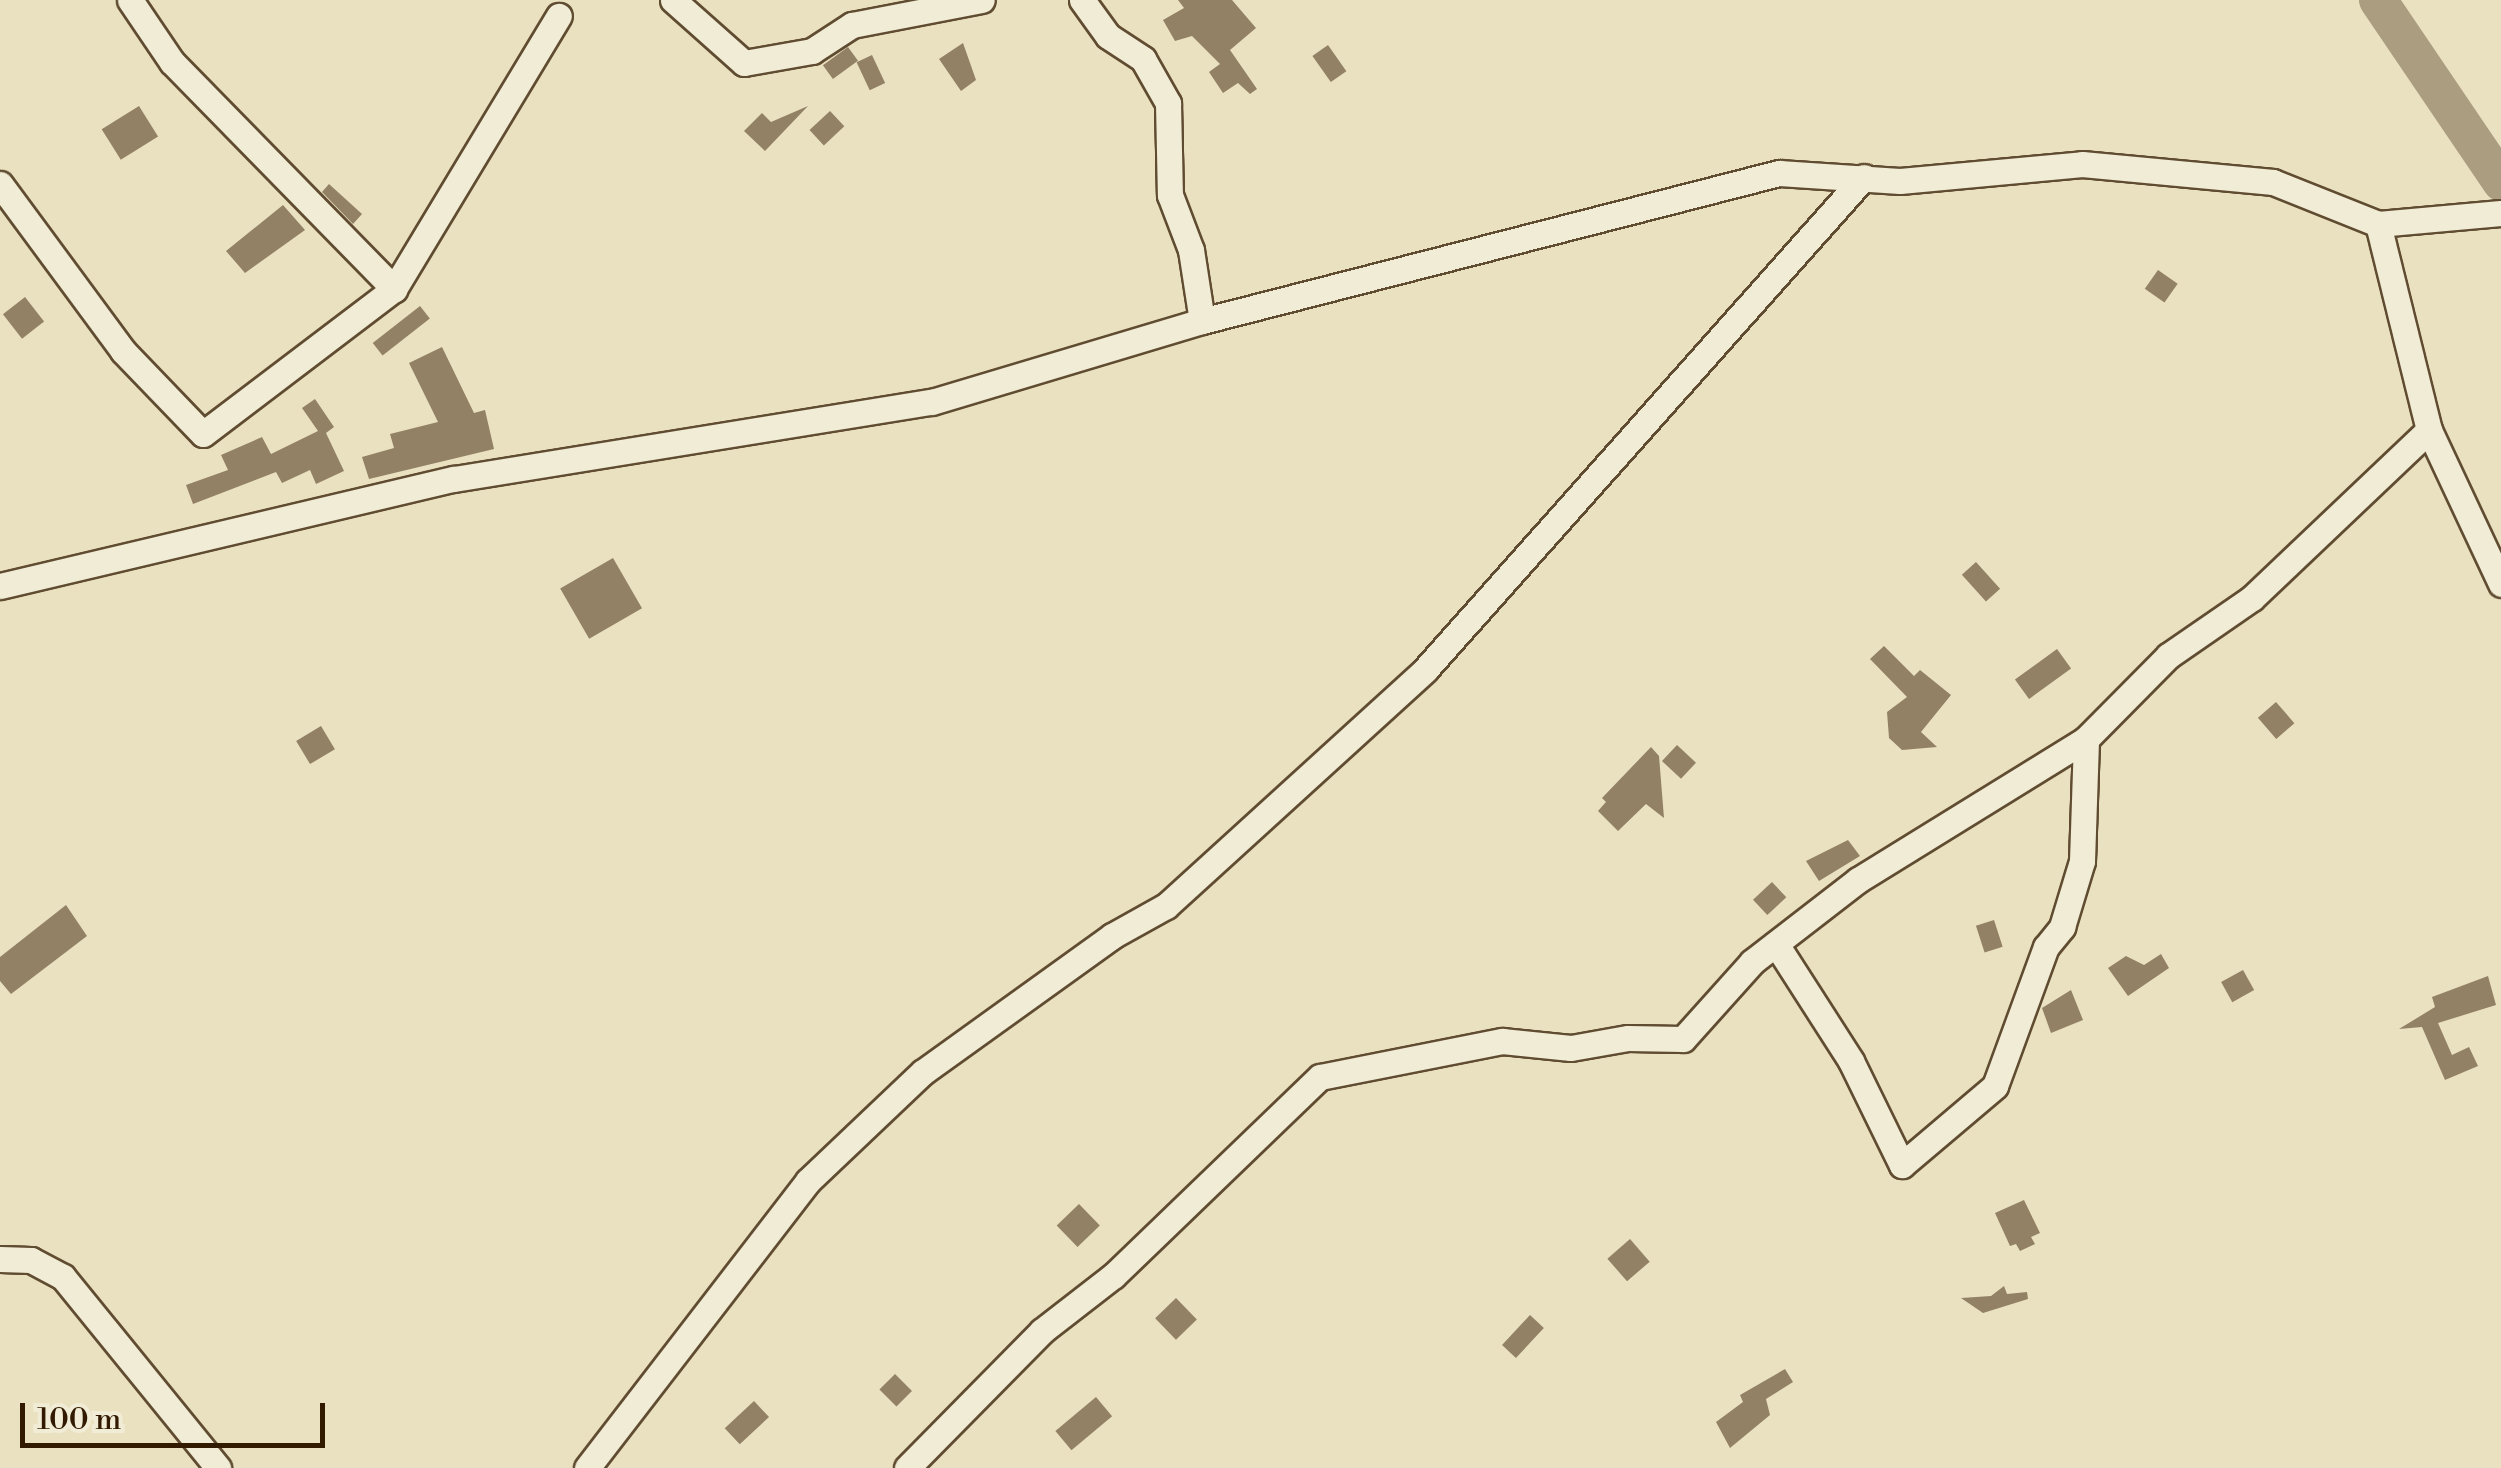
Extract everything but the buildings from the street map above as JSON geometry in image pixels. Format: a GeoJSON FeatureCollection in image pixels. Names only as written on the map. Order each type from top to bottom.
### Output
{"type":"FeatureCollection","features":[{"type":"Feature","properties":{"kind":"street"},"geometry":{"type":"LineString","coordinates":[[130,0],[172,62],[394,289]]}},
{"type":"Feature","properties":{"kind":"street"},"geometry":{"type":"LineString","coordinates":[[673,0],[744,62],[812,52],[852,25],[982,0]]}},
{"type":"Feature","properties":{"kind":"street"},"geometry":{"type":"LineString","coordinates":[[1082,0],[1108,36],[1142,59],[1168,103],[1170,196],[1191,250],[1202,321]]}},
{"type":"Feature","properties":{"kind":"street"},"geometry":{"type":"LineString","coordinates":[[0,184],[124,351],[202,434],[394,289],[559,16]]}},
{"type":"Feature","properties":{"kind":"street"},"geometry":{"type":"LineString","coordinates":[[0,586],[454,479],[932,402],[1202,321],[1779,174],[1900,181],[2082,164],[2273,182],[2378,224],[2501,213]]}},
{"type":"Feature","properties":{"kind":"street"},"geometry":{"type":"LineString","coordinates":[[587,1468],[808,1181],[923,1072],[1112,936],[1166,906],[1425,670],[1864,177]]}},
{"type":"Feature","properties":{"kind":"street"},"geometry":{"type":"LineString","coordinates":[[2378,224],[2429,430],[2501,584]]}},
{"type":"Feature","properties":{"kind":"street"},"geometry":{"type":"LineString","coordinates":[[907,1468],[1042,1331],[1113,1276],[1320,1076],[1502,1041],[1571,1048],[1628,1038],[1683,1039],[1776,944],[1858,880],[2086,739],[2168,656],[2252,598],[2429,430]]}},
{"type":"Feature","properties":{"kind":"street"},"geometry":{"type":"LineString","coordinates":[[1776,944],[1852,1061],[1902,1165],[1995,1086],[2046,947],[2062,927],[2082,861],[2086,739]]}},
{"type":"Feature","properties":{"kind":"street"},"geometry":{"type":"LineString","coordinates":[[0,1259],[31,1260],[64,1278],[218,1468]]}},
{"type":"Feature","properties":{"kind":"waterway"},"geometry":{"type":"LineString","coordinates":[[2378,0],[2501,182]]}}]}
